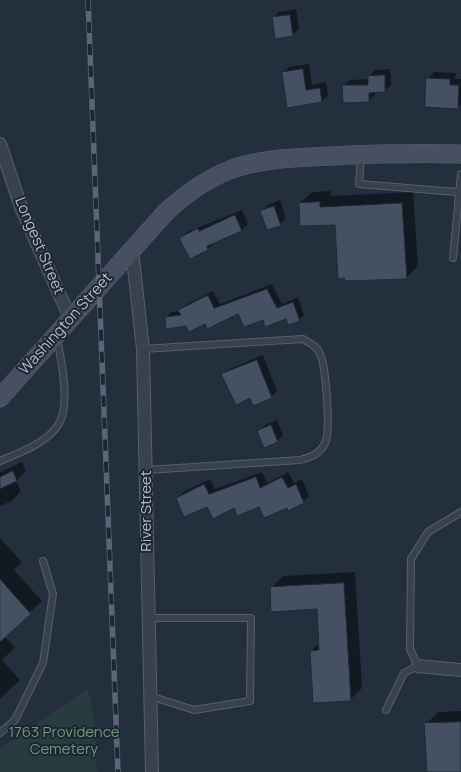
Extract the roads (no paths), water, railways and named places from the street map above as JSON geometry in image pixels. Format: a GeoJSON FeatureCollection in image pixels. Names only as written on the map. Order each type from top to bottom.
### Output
{"type":"FeatureCollection","features":[{"type":"Feature","properties":{"kind":"street","name":"Longest Street"},"geometry":{"type":"LineString","coordinates":[[0,144],[22,210],[70,318]]}},
{"type":"Feature","properties":{"kind":"street","name":"Washington Street"},"geometry":{"type":"LineString","coordinates":[[0,398],[70,318],[180,199],[210,179],[232,169],[300,157],[361,154],[461,154]]}},
{"type":"Feature","properties":{"kind":"street","name":"River Street"},"geometry":{"type":"LineString","coordinates":[[132,250],[143,349],[152,772]]}},
{"type":"Feature","properties":{"kind":"street"},"geometry":{"type":"LineString","coordinates":[[418,666],[461,670]]}},
{"type":"Feature","properties":{"kind":"lane"},"geometry":{"type":"LineString","coordinates":[[361,154],[360,184],[456,192],[460,190]]}},
{"type":"Feature","properties":{"kind":"lane"},"geometry":{"type":"LineString","coordinates":[[452,258],[461,174]]}},
{"type":"Feature","properties":{"kind":"lane"},"geometry":{"type":"LineString","coordinates":[[0,461],[31,447],[50,434],[58,425],[63,406],[64,376],[56,334]]}},
{"type":"Feature","properties":{"kind":"lane"},"geometry":{"type":"LineString","coordinates":[[143,349],[303,339],[313,344],[322,358],[328,435],[321,450],[312,457],[300,460],[147,470]]}},
{"type":"Feature","properties":{"kind":"lane"},"geometry":{"type":"LineString","coordinates":[[386,710],[404,673],[418,666],[410,649],[411,558],[428,532],[461,512]]}},
{"type":"Feature","properties":{"kind":"lane"},"geometry":{"type":"LineString","coordinates":[[0,733],[15,720],[43,663],[53,594],[43,561]]}},
{"type":"Feature","properties":{"kind":"lane"},"geometry":{"type":"LineString","coordinates":[[148,618],[251,618],[250,701],[194,710],[150,696]]}},
{"type":"Feature","properties":{"kind":"railway"},"geometry":{"type":"LineString","coordinates":[[88,0],[118,772]]}},
{"type":"Feature","properties":{"kind":"park label","name":"1763 Providence Cemetery"},"geometry":{"type":"Point","coordinates":[64,742]}}]}
